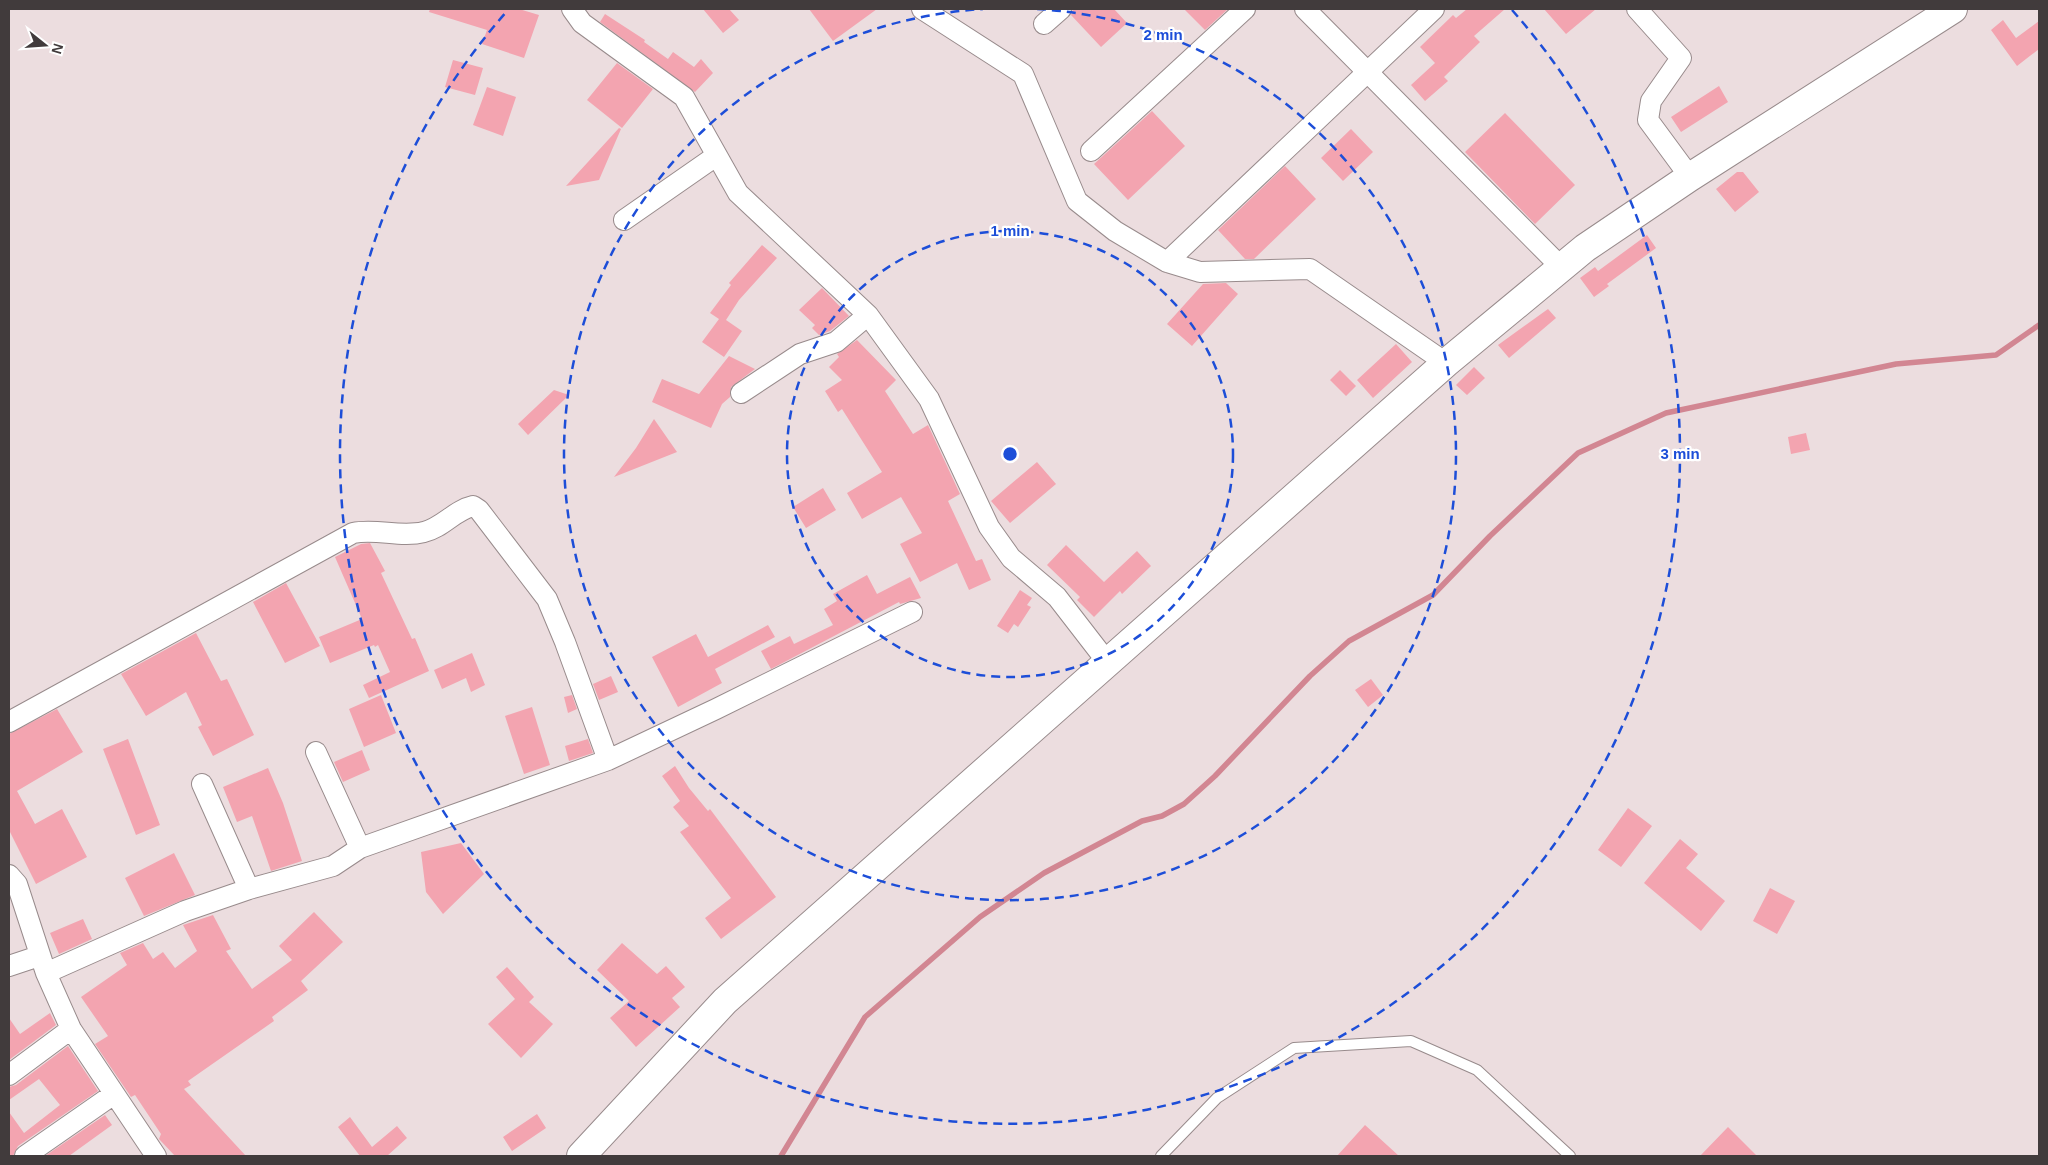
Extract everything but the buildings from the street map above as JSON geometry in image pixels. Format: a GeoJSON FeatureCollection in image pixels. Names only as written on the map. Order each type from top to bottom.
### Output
{"type":"FeatureCollection","features":[{"type":"Feature","properties":{"kind":"main road"},"geometry":{"type":"LineString","coordinates":[[580,1156],[726,1001],[1446,363],[1585,248],[1690,178],[1953,9]]}},
{"type":"Feature","properties":{"kind":"street"},"geometry":{"type":"LineString","coordinates":[[572,9],[589,28],[684,97],[738,193],[868,315],[929,399],[989,527],[1011,558],[1057,597],[1108,663]]}},
{"type":"Feature","properties":{"kind":"street"},"geometry":{"type":"LineString","coordinates":[[922,9],[1023,74],[1077,201],[1115,231],[1167,262],[1200,272],[1310,269],[1446,363]]}},
{"type":"Feature","properties":{"kind":"street"},"geometry":{"type":"LineString","coordinates":[[1044,24],[1061,9]]}},
{"type":"Feature","properties":{"kind":"street"},"geometry":{"type":"LineString","coordinates":[[1091,152],[1245,9]]}},
{"type":"Feature","properties":{"kind":"street"},"geometry":{"type":"LineString","coordinates":[[1305,9],[1561,267]]}},
{"type":"Feature","properties":{"kind":"street"},"geometry":{"type":"LineString","coordinates":[[1167,262],[1434,9]]}},
{"type":"Feature","properties":{"kind":"street"},"geometry":{"type":"LineString","coordinates":[[1637,9],[1681,58],[1651,101],[1648,120],[1690,178]]}},
{"type":"Feature","properties":{"kind":"street"},"geometry":{"type":"LineString","coordinates":[[624,220],[716,156]]}},
{"type":"Feature","properties":{"kind":"street"},"geometry":{"type":"LineString","coordinates":[[741,393],[800,354],[836,342],[868,315]]}},
{"type":"Feature","properties":{"kind":"street"},"geometry":{"type":"LineString","coordinates":[[9,722],[353,533],[364,531],[411,534],[426,532],[473,506],[479,510],[547,599],[565,642],[608,760]]}},
{"type":"Feature","properties":{"kind":"street"},"geometry":{"type":"LineString","coordinates":[[9,966],[42,964],[249,889],[333,866],[360,848],[608,760],[912,612]]}},
{"type":"Feature","properties":{"kind":"street"},"geometry":{"type":"LineString","coordinates":[[316,752],[360,848]]}},
{"type":"Feature","properties":{"kind":"street"},"geometry":{"type":"LineString","coordinates":[[202,784],[249,889]]}},
{"type":"Feature","properties":{"kind":"street"},"geometry":{"type":"LineString","coordinates":[[9,875],[17,884],[42,964],[71,1029],[156,1156]]}},
{"type":"Feature","properties":{"kind":"street"},"geometry":{"type":"LineString","coordinates":[[9,1075],[71,1029]]}},
{"type":"Feature","properties":{"kind":"street"},"geometry":{"type":"LineString","coordinates":[[25,1156],[114,1094]]}},
{"type":"Feature","properties":{"kind":"lane"},"geometry":{"type":"LineString","coordinates":[[1161,1156],[1217,1098],[1294,1048],[1411,1041],[1478,1070],[1570,1156]]}},
{"type":"Feature","properties":{"kind":"waterway"},"geometry":{"type":"LineString","coordinates":[[781,1156],[865,1017],[980,917],[1044,873],[1142,821],[1162,816],[1184,804],[1215,776],[1310,676],[1349,641],[1433,595],[1490,536],[1578,453],[1666,413],[1896,364],[1996,355],[2039,325]]}}]}
